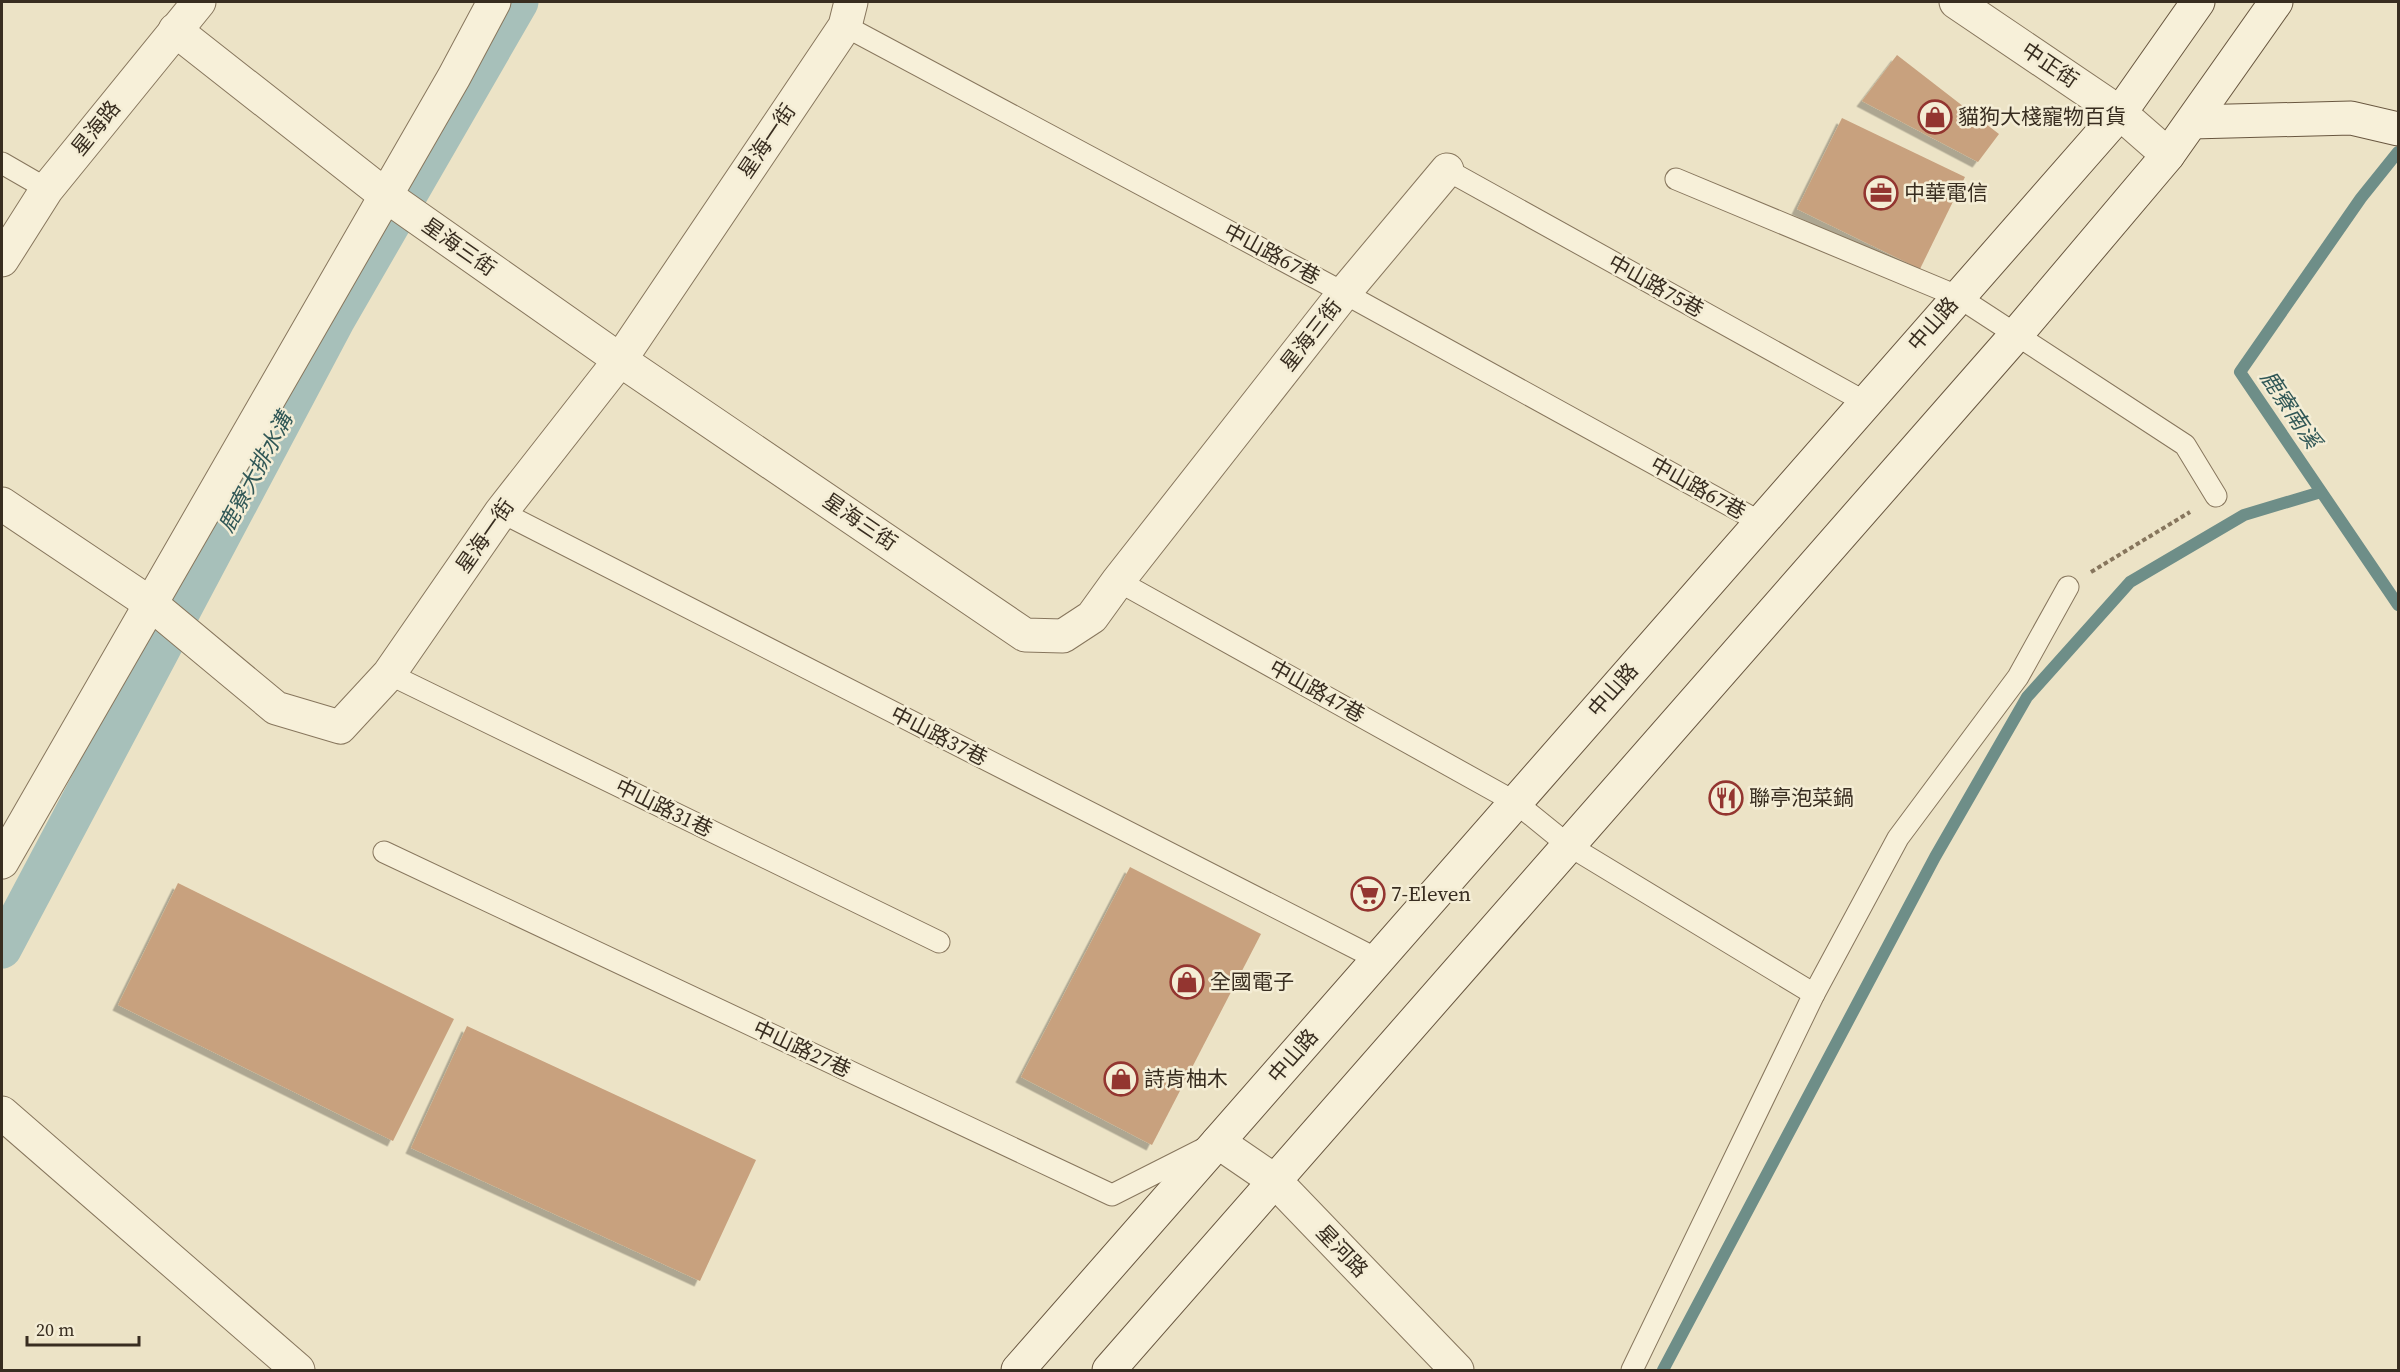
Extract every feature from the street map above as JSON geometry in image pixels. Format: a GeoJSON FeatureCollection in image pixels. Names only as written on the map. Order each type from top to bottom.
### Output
{"type":"FeatureCollection","features":[{"type":"Feature","properties":{"kind":"street","name":"星海路"},"geometry":{"type":"LineString","coordinates":[[2,260],[47,189],[199,2]]}},
{"type":"Feature","properties":{"kind":"street"},"geometry":{"type":"LineString","coordinates":[[2,862],[454,77],[494,2]]}},
{"type":"Feature","properties":{"kind":"street","name":"中正街"},"geometry":{"type":"LineString","coordinates":[[1956,2],[2120,113],[2168,155]]}},
{"type":"Feature","properties":{"kind":"street","name":"中山路"},"geometry":{"type":"LineString","coordinates":[[1018,1371],[1864,402],[2120,113],[2198,2]]}},
{"type":"Feature","properties":{"kind":"street"},"geometry":{"type":"LineString","coordinates":[[1109,1371],[2015,336],[2168,155],[2276,2]]}},
{"type":"Feature","properties":{"kind":"street","name":"星海一街"},"geometry":{"type":"LineString","coordinates":[[2,504],[151,604],[276,708],[340,727],[389,674],[501,512],[620,360],[848,14]]}},
{"type":"Feature","properties":{"kind":"street","name":"星海三街"},"geometry":{"type":"LineString","coordinates":[[175,30],[385,195],[620,360],[1025,635],[1063,636],[1092,617],[1344,293],[1447,170]]}},
{"type":"Feature","properties":{"kind":"street"},"geometry":{"type":"LineString","coordinates":[[2192,122],[2351,118],[2398,129]]}},
{"type":"Feature","properties":{"kind":"street"},"geometry":{"type":"LineString","coordinates":[[2,1113],[298,1371]]}},
{"type":"Feature","properties":{"kind":"street","name":"星河路"},"geometry":{"type":"LineString","coordinates":[[1218,1142],[1275,1181],[1457,1371]]}},
{"type":"Feature","properties":{"kind":"lane","name":"中山路67巷"},"geometry":{"type":"LineString","coordinates":[[848,14],[1344,293],[1760,522]]}},
{"type":"Feature","properties":{"kind":"lane"},"geometry":{"type":"LineString","coordinates":[[2,163],[47,189]]}},
{"type":"Feature","properties":{"kind":"lane","name":"中山路75巷"},"geometry":{"type":"LineString","coordinates":[[1447,170],[1864,402]]}},
{"type":"Feature","properties":{"kind":"lane"},"geometry":{"type":"LineString","coordinates":[[1676,179],[1957,296],[2185,445],[2216,496]]}},
{"type":"Feature","properties":{"kind":"lane","name":"中山路37巷"},"geometry":{"type":"LineString","coordinates":[[501,512],[1377,960]]}},
{"type":"Feature","properties":{"kind":"lane","name":"中山路47巷"},"geometry":{"type":"LineString","coordinates":[[1118,581],[1515,802],[1568,845],[1814,994]]}},
{"type":"Feature","properties":{"kind":"lane"},"geometry":{"type":"LineString","coordinates":[[1632,1371],[1814,994],[1898,838],[2018,677],[2068,587]]}},
{"type":"Feature","properties":{"kind":"lane","name":"中山路31巷"},"geometry":{"type":"LineString","coordinates":[[389,674],[939,942]]}},
{"type":"Feature","properties":{"kind":"lane","name":"中山路27巷"},"geometry":{"type":"LineString","coordinates":[[384,852],[1112,1195],[1218,1142]]}},
{"type":"Feature","properties":{"kind":"path"},"geometry":{"type":"LineString","coordinates":[[2068,587],[2216,496]]}},
{"type":"Feature","properties":{"kind":"building","name":"貓狗大棧寵物百貨"},"geometry":{"type":"Polygon","coordinates":[[[1897,55],[1999,134],[1978,162],[1862,101],[1897,55]]]}},
{"type":"Feature","properties":{"kind":"building","name":"中華電信"},"geometry":{"type":"Polygon","coordinates":[[[1842,118],[1965,177],[1920,269],[1797,209],[1842,118]]]}},
{"type":"Feature","properties":{"kind":"building"},"geometry":{"type":"Polygon","coordinates":[[[1130,867],[1261,934],[1152,1145],[1021,1077],[1130,867]]]}},
{"type":"Feature","properties":{"kind":"building"},"geometry":{"type":"Polygon","coordinates":[[[178,883],[454,1019],[393,1141],[118,1005],[178,883]]]}},
{"type":"Feature","properties":{"kind":"building"},"geometry":{"type":"Polygon","coordinates":[[[467,1026],[756,1160],[700,1281],[411,1148],[467,1026]]]}},
{"type":"Feature","properties":{"kind":"waterway","name":"鹿寮大排水溝"},"geometry":{"type":"LineString","coordinates":[[2,949],[335,321],[519,2]]}},
{"type":"Feature","properties":{"kind":"waterway","name":"鹿寮南溪"},"geometry":{"type":"LineString","coordinates":[[2398,152],[2361,198],[2240,372],[2398,605]]}},
{"type":"Feature","properties":{"kind":"waterway"},"geometry":{"type":"LineString","coordinates":[[1663,1370],[1935,857],[2027,697],[2130,582],[2244,515],[2321,492]]}},
{"type":"Feature","properties":{"kind":"place","name":"貓狗大棧寵物百貨"},"geometry":{"type":"Point","coordinates":[1935,117]}},
{"type":"Feature","properties":{"kind":"place","name":"中華電信"},"geometry":{"type":"Point","coordinates":[1881,193]}},
{"type":"Feature","properties":{"kind":"place","name":"聯亭泡菜鍋"},"geometry":{"type":"Point","coordinates":[1726,798]}},
{"type":"Feature","properties":{"kind":"place","name":"7-Eleven"},"geometry":{"type":"Point","coordinates":[1368,894]}},
{"type":"Feature","properties":{"kind":"place","name":"全國電子"},"geometry":{"type":"Point","coordinates":[1187,982]}},
{"type":"Feature","properties":{"kind":"place","name":"詩肯柚木"},"geometry":{"type":"Point","coordinates":[1121,1079]}}]}
